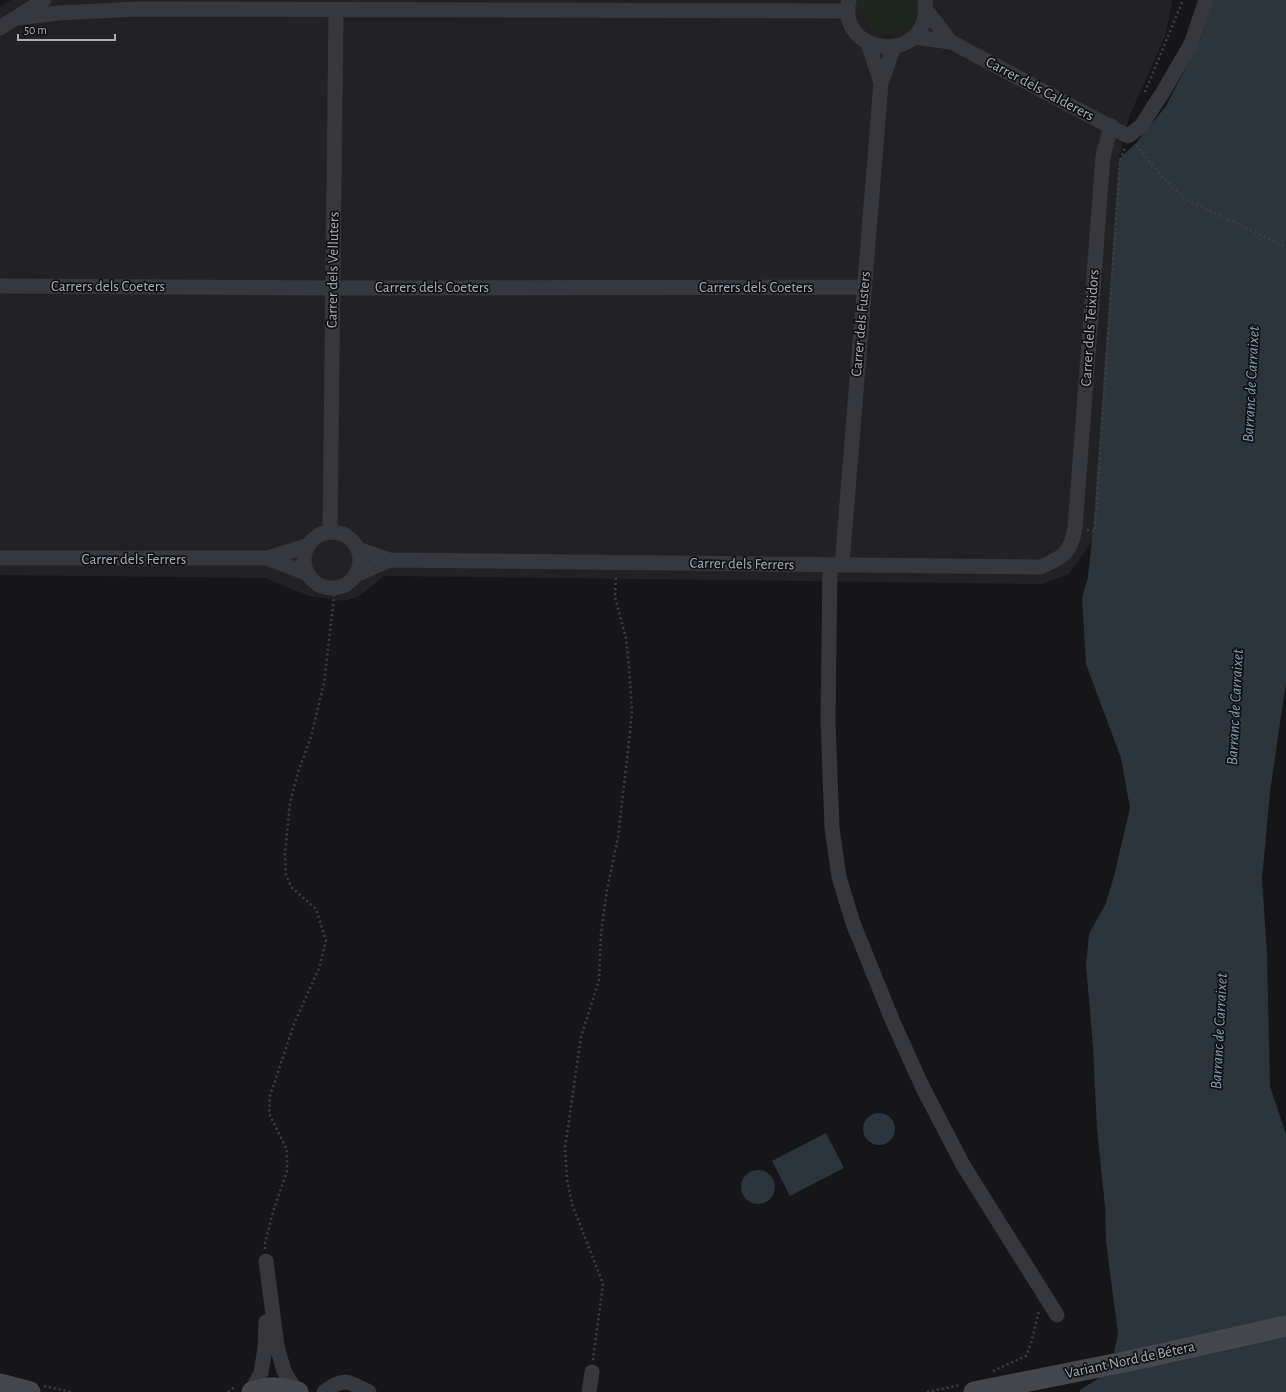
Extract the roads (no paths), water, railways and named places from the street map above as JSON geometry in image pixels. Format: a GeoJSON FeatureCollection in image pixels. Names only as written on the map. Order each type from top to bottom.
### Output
{"type":"FeatureCollection","features":[{"type":"Feature","properties":{"kind":"main road","name":"Variant Nord de Bétera"},"geometry":{"type":"LineString","coordinates":[[1028,1388],[1134,1360],[1286,1326]]}},
{"type":"Feature","properties":{"kind":"main road","name":"Variant Nord de Bétera"},"geometry":{"type":"LineString","coordinates":[[974,1392],[1028,1388],[1286,1338]]}},
{"type":"Feature","properties":{"kind":"main road"},"geometry":{"type":"LineString","coordinates":[[0,1384],[30,1392]]}},
{"type":"Feature","properties":{"kind":"main road"},"geometry":{"type":"LineString","coordinates":[[251,1392],[269,1387],[285,1388],[297,1392]]}},
{"type":"Feature","properties":{"kind":"street"},"geometry":{"type":"LineString","coordinates":[[0,28],[44,0]]}},
{"type":"Feature","properties":{"kind":"street","name":"Carrer dels Calderers"},"geometry":{"type":"LineString","coordinates":[[914,37],[951,42],[1128,136],[1141,126],[1191,44],[1206,0]]}},
{"type":"Feature","properties":{"kind":"street"},"geometry":{"type":"LineString","coordinates":[[16,18],[133,4],[336,9],[848,5],[850,20],[860,37],[868,43],[880,47],[894,47],[905,43],[914,37],[924,20],[926,5]]}},
{"type":"Feature","properties":{"kind":"street","name":"Carrer dels Calderers"},"geometry":{"type":"LineString","coordinates":[[926,5],[951,42]]}},
{"type":"Feature","properties":{"kind":"street","name":"Carrer dels Velluters"},"geometry":{"type":"LineString","coordinates":[[330,531],[336,9]]}},
{"type":"Feature","properties":{"kind":"street","name":"Carrer dels Fusters"},"geometry":{"type":"LineString","coordinates":[[868,43],[881,83]]}},
{"type":"Feature","properties":{"kind":"street","name":"Carrer dels Fusters"},"geometry":{"type":"LineString","coordinates":[[894,47],[881,83],[864,287],[836,565],[828,721],[832,828],[839,878],[853,923],[893,1022],[923,1088],[963,1165],[1057,1315]]}},
{"type":"Feature","properties":{"kind":"street","name":"Carrer dels Teixidors"},"geometry":{"type":"LineString","coordinates":[[1075,530],[1102,156],[1110,126]]}},
{"type":"Feature","properties":{"kind":"street","name":"Carrers dels Coeters"},"geometry":{"type":"LineString","coordinates":[[0,286],[333,288],[864,287]]}},
{"type":"Feature","properties":{"kind":"street","name":"Carrer dels Ferrers"},"geometry":{"type":"LineString","coordinates":[[358,550],[390,560],[1041,567],[1059,559],[1068,550],[1075,530]]}},
{"type":"Feature","properties":{"kind":"street"},"geometry":{"type":"LineString","coordinates":[[330,531],[339,532],[354,542],[358,550],[360,563],[356,575],[351,582],[335,589],[318,585],[311,580],[306,572],[304,559],[307,546],[313,539],[330,531]]}},
{"type":"Feature","properties":{"kind":"street","name":"Carrer dels Ferrers"},"geometry":{"type":"LineString","coordinates":[[0,558],[268,558],[307,546]]}},
{"type":"Feature","properties":{"kind":"street","name":"Carrer dels Ferrers"},"geometry":{"type":"LineString","coordinates":[[268,558],[306,572]]}},
{"type":"Feature","properties":{"kind":"street","name":"Carrer dels Ferrers"},"geometry":{"type":"LineString","coordinates":[[356,575],[390,560]]}},
{"type":"Feature","properties":{"kind":"street"},"geometry":{"type":"LineString","coordinates":[[251,1392],[261,1373],[265,1348],[266,1261],[277,1346],[284,1371],[297,1392]]}},
{"type":"Feature","properties":{"kind":"street"},"geometry":{"type":"LineString","coordinates":[[589,1392],[592,1372]]}},
{"type":"Feature","properties":{"kind":"street"},"geometry":{"type":"LineString","coordinates":[[324,1392],[334,1384],[346,1381],[369,1392]]}},
{"type":"Feature","properties":{"kind":"water","name":"Barranc de Carraixet"},"geometry":{"type":"Polygon","coordinates":[[[1213,0],[1286,0],[1286,682],[1270,792],[1262,879],[1267,954],[1270,1087],[1286,1134],[1286,1392],[1080,1392],[1080,1390],[1099,1378],[1112,1362],[1118,1334],[1106,1241],[1105,1206],[1097,1130],[1093,1046],[1086,965],[1089,934],[1106,903],[1130,808],[1121,758],[1086,664],[1082,598],[1088,577],[1093,529],[1119,159],[1136,143],[1166,106],[1201,39],[1213,0]]]}},
{"type":"Feature","properties":{"kind":"water"},"geometry":{"type":"Polygon","coordinates":[[[879,1113],[888,1116],[892,1120],[895,1129],[892,1138],[888,1142],[879,1145],[870,1142],[866,1138],[863,1129],[866,1120],[870,1116],[879,1113]]]}},
{"type":"Feature","properties":{"kind":"water"},"geometry":{"type":"Polygon","coordinates":[[[826,1133],[844,1168],[790,1196],[772,1161],[826,1133]]]}},
{"type":"Feature","properties":{"kind":"water"},"geometry":{"type":"Polygon","coordinates":[[[755,1170],[761,1170],[765,1171],[772,1177],[775,1187],[774,1194],[768,1201],[761,1204],[755,1204],[751,1203],[744,1197],[741,1190],[741,1184],[742,1180],[748,1173],[755,1170]]]}}]}
